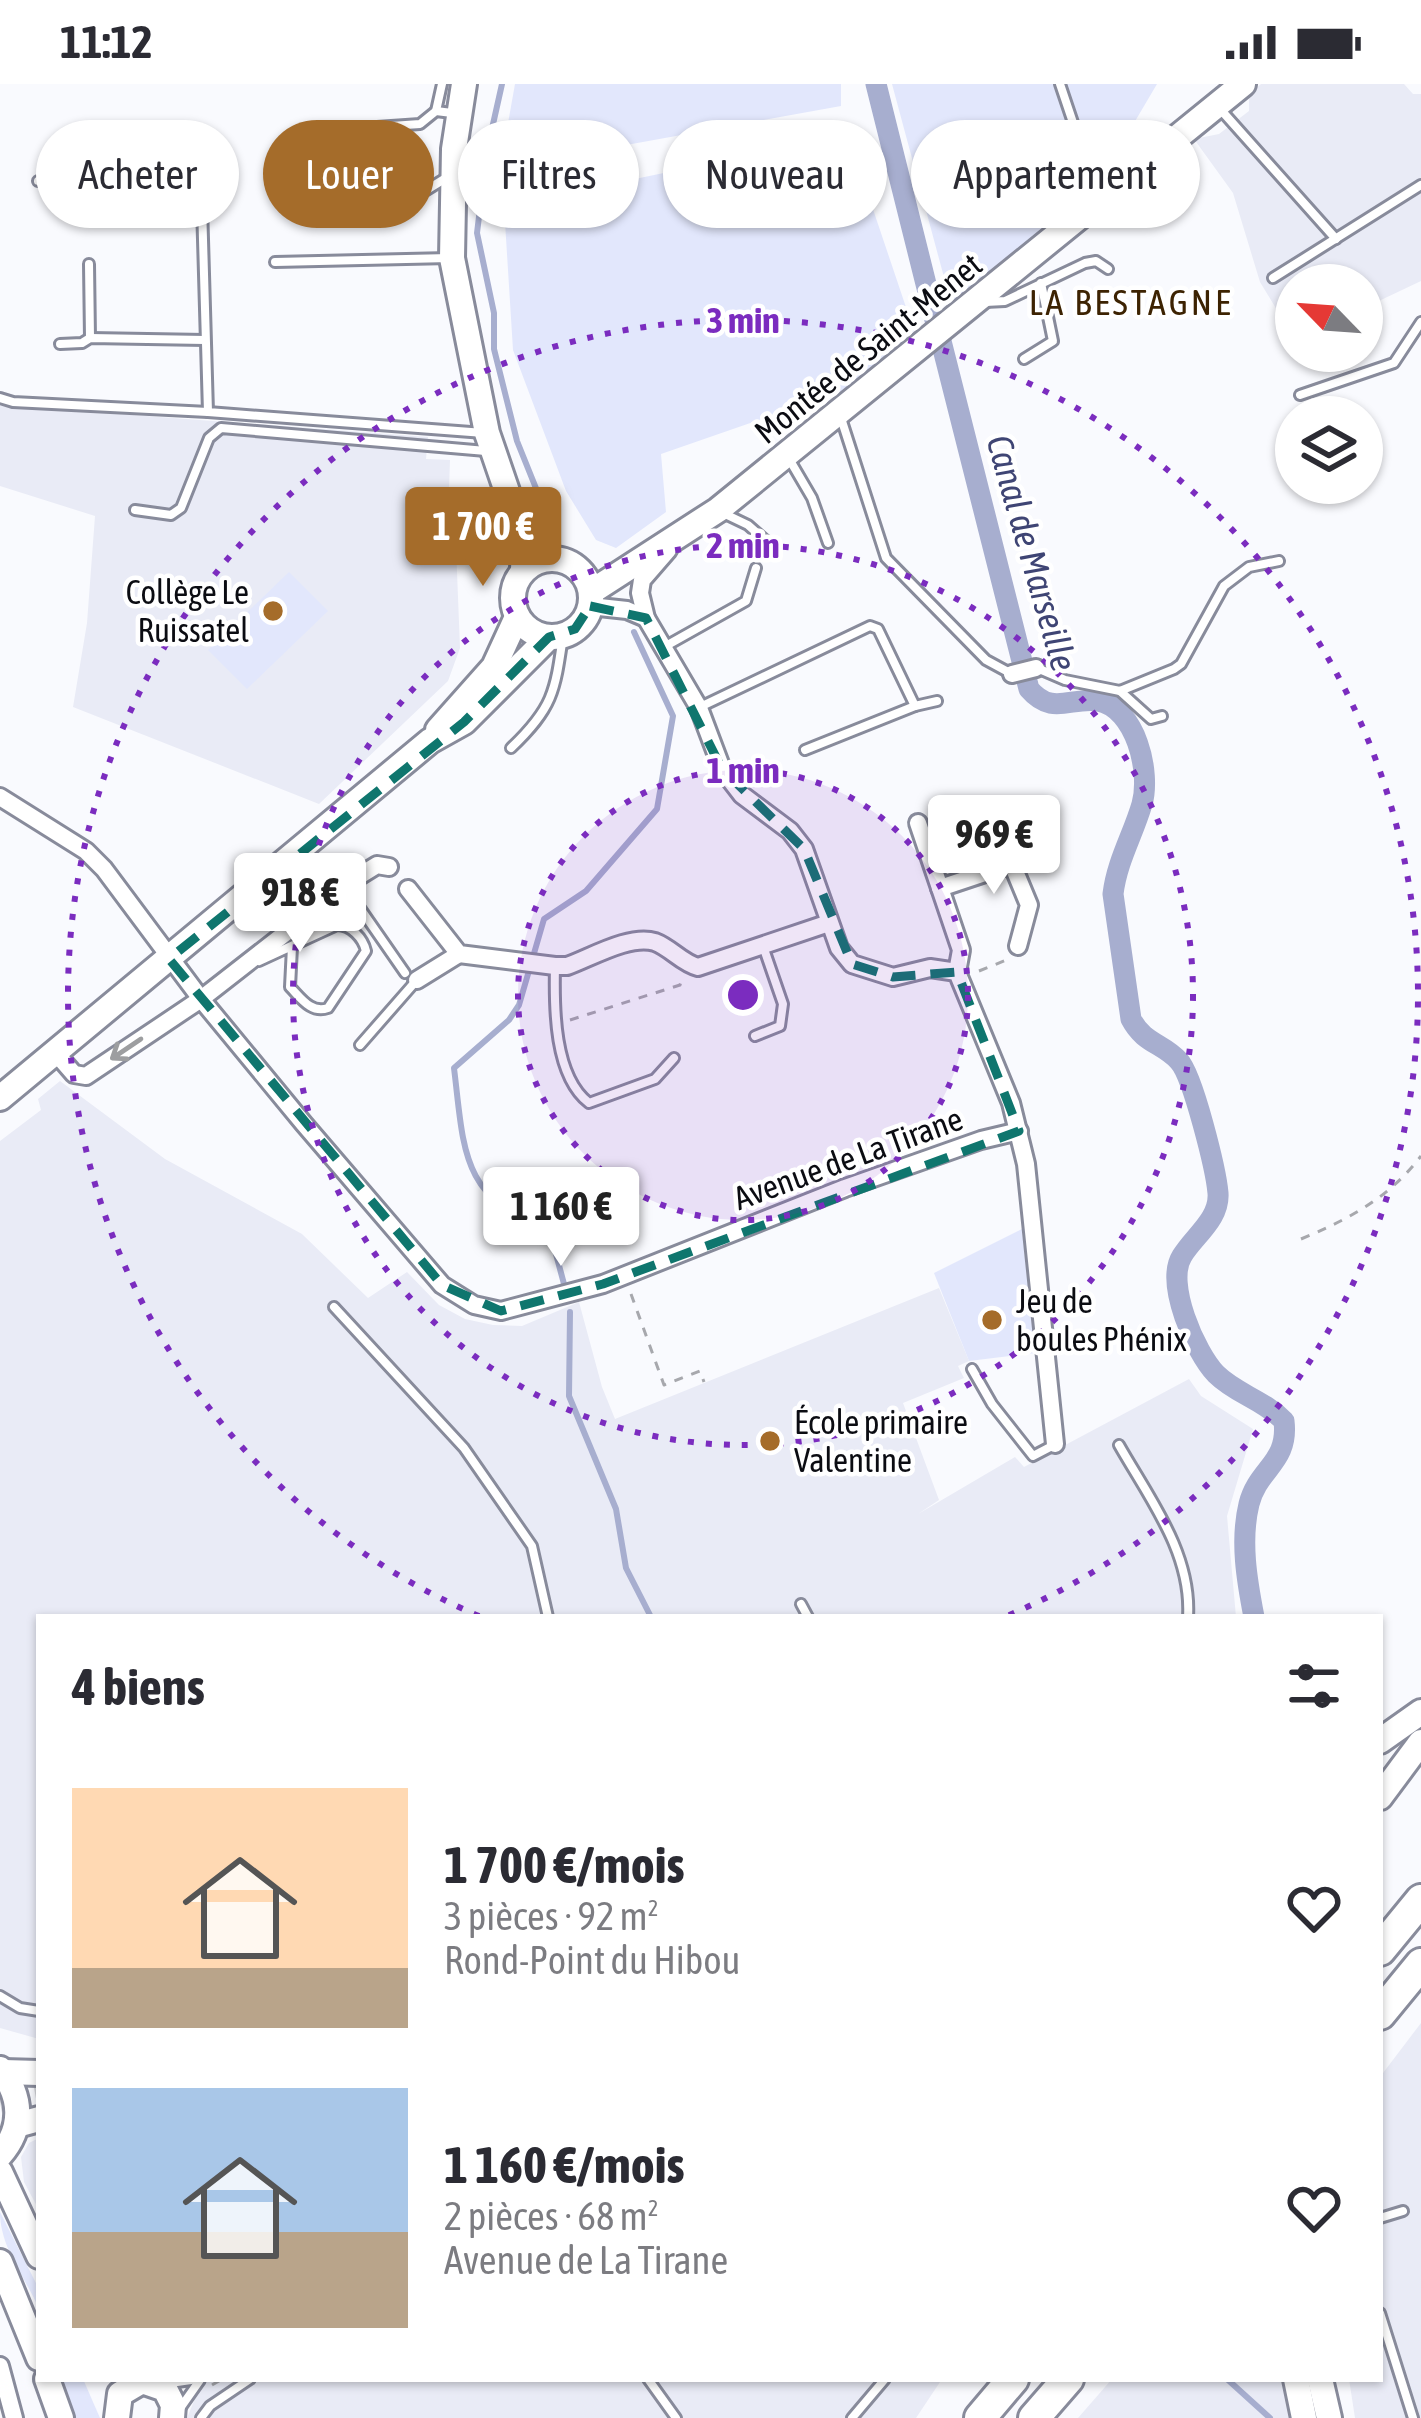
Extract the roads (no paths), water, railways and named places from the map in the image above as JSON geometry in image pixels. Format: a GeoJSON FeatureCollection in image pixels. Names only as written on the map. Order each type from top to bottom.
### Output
{"type":"FeatureCollection","features":[{"type":"Feature","properties":{"kind":"highway"},"geometry":{"type":"LineString","coordinates":[[1383,1946],[1421,1900]]}},
{"type":"Feature","properties":{"kind":"highway"},"geometry":{"type":"LineString","coordinates":[[1383,2010],[1421,1964]]}},
{"type":"Feature","properties":{"kind":"highway"},"geometry":{"type":"LineString","coordinates":[[964,2418],[991,2382]]}},
{"type":"Feature","properties":{"kind":"highway"},"geometry":{"type":"LineString","coordinates":[[980,2418],[1010,2382]]}},
{"type":"Feature","properties":{"kind":"highway"},"geometry":{"type":"LineString","coordinates":[[1034,2418],[1065,2382]]}},
{"type":"Feature","properties":{"kind":"highway"},"geometry":{"type":"LineString","coordinates":[[1051,2418],[1080,2382]]}},
{"type":"Feature","properties":{"kind":"main road"},"geometry":{"type":"LineString","coordinates":[[464,84],[448,113],[452,258],[490,442],[534,565]]}},
{"type":"Feature","properties":{"kind":"main road","name":"Montée de Saint-Menet"},"geometry":{"type":"LineString","coordinates":[[1199,120],[1243,84]]}},
{"type":"Feature","properties":{"kind":"main road","name":"Montée de Saint-Menet"},"geometry":{"type":"LineString","coordinates":[[588,590],[718,510],[1066,228]]}},
{"type":"Feature","properties":{"kind":"main road"},"geometry":{"type":"LineString","coordinates":[[430,741],[464,722],[556,637],[575,629],[588,590],[559,559],[534,565],[512,598],[517,617],[531,631],[556,637]]}},
{"type":"Feature","properties":{"kind":"main road"},"geometry":{"type":"LineString","coordinates":[[0,1098],[430,741],[494,667],[517,617]]}},
{"type":"Feature","properties":{"kind":"main road"},"geometry":{"type":"LineString","coordinates":[[1383,1720],[1421,1699]]}},
{"type":"Feature","properties":{"kind":"main road"},"geometry":{"type":"LineString","coordinates":[[1383,1739],[1421,1712]]}},
{"type":"Feature","properties":{"kind":"main road"},"geometry":{"type":"LineString","coordinates":[[1383,1793],[1421,1742]]}},
{"type":"Feature","properties":{"kind":"main road"},"geometry":{"type":"LineString","coordinates":[[2,2070],[36,2073]]}},
{"type":"Feature","properties":{"kind":"main road"},"geometry":{"type":"LineString","coordinates":[[0,2155],[28,2122],[2,2070]]}},
{"type":"Feature","properties":{"kind":"main road"},"geometry":{"type":"LineString","coordinates":[[0,2172],[36,2250]]}},
{"type":"Feature","properties":{"kind":"main road"},"geometry":{"type":"LineString","coordinates":[[0,2262],[36,2351]]}},
{"type":"Feature","properties":{"kind":"main road"},"geometry":{"type":"LineString","coordinates":[[48,2382],[61,2418]]}},
{"type":"Feature","properties":{"kind":"main road"},"geometry":{"type":"LineString","coordinates":[[117,2418],[116,2403],[130,2382],[170,2396],[172,2418]]}},
{"type":"Feature","properties":{"kind":"main road"},"geometry":{"type":"LineString","coordinates":[[1297,2382],[1304,2418]]}},
{"type":"Feature","properties":{"kind":"main road"},"geometry":{"type":"LineString","coordinates":[[1321,2382],[1329,2418]]}},
{"type":"Feature","properties":{"kind":"street"},"geometry":{"type":"LineString","coordinates":[[686,532],[642,580],[640,593],[646,619],[699,707],[722,769],[742,795],[790,831],[804,849],[839,948],[852,964],[893,977],[930,968],[959,975]]}},
{"type":"Feature","properties":{"kind":"street"},"geometry":{"type":"LineString","coordinates":[[588,590],[646,619]]}},
{"type":"Feature","properties":{"kind":"street"},"geometry":{"type":"LineString","coordinates":[[1012,674],[1036,668]]}},
{"type":"Feature","properties":{"kind":"street","name":"Avenue de La Tirane"},"geometry":{"type":"LineString","coordinates":[[0,797],[86,851],[104,869],[201,1000],[442,1285],[474,1305],[500,1311],[625,1276],[845,1188],[1019,1131]]}},
{"type":"Feature","properties":{"kind":"street"},"geometry":{"type":"LineString","coordinates":[[919,823],[961,950],[959,975],[1019,1131],[1054,1444]]}},
{"type":"Feature","properties":{"kind":"street"},"geometry":{"type":"LineString","coordinates":[[940,888],[1012,864],[1028,905],[1016,951]]}},
{"type":"Feature","properties":{"kind":"street"},"geometry":{"type":"LineString","coordinates":[[55,1052],[74,1074],[86,1076],[201,1000],[345,886],[377,865],[389,868]]}},
{"type":"Feature","properties":{"kind":"street"},"geometry":{"type":"LineString","coordinates":[[408,889],[459,954]]}},
{"type":"Feature","properties":{"kind":"street"},"geometry":{"type":"LineString","coordinates":[[411,977],[459,954],[567,966],[640,940],[656,943],[698,968],[829,922]]}},
{"type":"Feature","properties":{"kind":"street"},"geometry":{"type":"LineString","coordinates":[[0,2366],[14,2418]]}},
{"type":"Feature","properties":{"kind":"lane"},"geometry":{"type":"LineString","coordinates":[[430,120],[448,113],[442,84]]}},
{"type":"Feature","properties":{"kind":"lane"},"geometry":{"type":"LineString","coordinates":[[1060,84],[1072,120]]}},
{"type":"Feature","properties":{"kind":"lane"},"geometry":{"type":"LineString","coordinates":[[1217,105],[1336,239]]}},
{"type":"Feature","properties":{"kind":"lane"},"geometry":{"type":"LineString","coordinates":[[434,186],[453,174]]}},
{"type":"Feature","properties":{"kind":"lane"},"geometry":{"type":"LineString","coordinates":[[1273,278],[1421,185]]}},
{"type":"Feature","properties":{"kind":"lane"},"geometry":{"type":"LineString","coordinates":[[203,228],[208,412]]}},
{"type":"Feature","properties":{"kind":"lane"},"geometry":{"type":"LineString","coordinates":[[275,262],[452,258]]}},
{"type":"Feature","properties":{"kind":"lane"},"geometry":{"type":"LineString","coordinates":[[977,302],[1005,301],[1085,263],[1096,261],[1108,269]]}},
{"type":"Feature","properties":{"kind":"lane"},"geometry":{"type":"LineString","coordinates":[[88,264],[90,338]]}},
{"type":"Feature","properties":{"kind":"lane"},"geometry":{"type":"LineString","coordinates":[[1024,359],[1052,340],[1041,283]]}},
{"type":"Feature","properties":{"kind":"lane"},"geometry":{"type":"LineString","coordinates":[[1300,395],[1394,363],[1421,322]]}},
{"type":"Feature","properties":{"kind":"lane"},"geometry":{"type":"LineString","coordinates":[[59,344],[90,338],[206,340]]}},
{"type":"Feature","properties":{"kind":"lane"},"geometry":{"type":"LineString","coordinates":[[0,398],[208,412],[490,442]]}},
{"type":"Feature","properties":{"kind":"lane"},"geometry":{"type":"LineString","coordinates":[[840,414],[886,558],[986,660],[1012,674]]}},
{"type":"Feature","properties":{"kind":"lane"},"geometry":{"type":"LineString","coordinates":[[135,510],[171,515],[181,508],[208,438],[221,428],[490,442]]}},
{"type":"Feature","properties":{"kind":"lane"},"geometry":{"type":"LineString","coordinates":[[788,456],[812,498],[828,543]]}},
{"type":"Feature","properties":{"kind":"lane"},"geometry":{"type":"LineString","coordinates":[[718,510],[748,525],[773,547]]}},
{"type":"Feature","properties":{"kind":"lane"},"geometry":{"type":"LineString","coordinates":[[1120,691],[1181,664],[1224,586],[1249,567],[1279,561]]}},
{"type":"Feature","properties":{"kind":"lane"},"geometry":{"type":"LineString","coordinates":[[663,647],[746,601],[756,568]]}},
{"type":"Feature","properties":{"kind":"lane"},"geometry":{"type":"LineString","coordinates":[[699,707],[870,626],[878,629],[915,706]]}},
{"type":"Feature","properties":{"kind":"lane"},"geometry":{"type":"LineString","coordinates":[[511,748],[541,720],[557,681],[556,637]]}},
{"type":"Feature","properties":{"kind":"lane"},"geometry":{"type":"LineString","coordinates":[[1036,668],[1065,680],[1120,691],[1151,719],[1162,716]]}},
{"type":"Feature","properties":{"kind":"lane"},"geometry":{"type":"LineString","coordinates":[[805,750],[937,701]]}},
{"type":"Feature","properties":{"kind":"lane"},"geometry":{"type":"LineString","coordinates":[[345,886],[411,977],[360,1045]]}},
{"type":"Feature","properties":{"kind":"lane"},"geometry":{"type":"LineString","coordinates":[[241,968],[337,925],[345,925],[364,941],[366,950],[328,1009],[322,1010],[313,1009],[290,987],[292,947]]}},
{"type":"Feature","properties":{"kind":"lane"},"geometry":{"type":"LineString","coordinates":[[755,1036],[780,1026],[783,1004],[763,947]]}},
{"type":"Feature","properties":{"kind":"lane"},"geometry":{"type":"LineString","coordinates":[[538,964],[577,1094],[589,1103],[655,1079],[674,1058]]}},
{"type":"Feature","properties":{"kind":"lane"},"geometry":{"type":"LineString","coordinates":[[334,1307],[464,1448],[519,1527],[532,1546],[546,1614]]}},
{"type":"Feature","properties":{"kind":"lane"},"geometry":{"type":"LineString","coordinates":[[972,1369],[992,1404],[1033,1456],[1054,1444]]}},
{"type":"Feature","properties":{"kind":"lane"},"geometry":{"type":"LineString","coordinates":[[1119,1445],[1174,1541],[1190,1592],[1188,1614]]}},
{"type":"Feature","properties":{"kind":"lane"},"geometry":{"type":"LineString","coordinates":[[801,1604],[806,1614]]}},
{"type":"Feature","properties":{"kind":"lane"},"geometry":{"type":"LineString","coordinates":[[0,1996],[36,2011]]}},
{"type":"Feature","properties":{"kind":"lane"},"geometry":{"type":"LineString","coordinates":[[1383,2217],[1403,2211]]}},
{"type":"Feature","properties":{"kind":"lane"},"geometry":{"type":"LineString","coordinates":[[1383,2323],[1413,2418]]}},
{"type":"Feature","properties":{"kind":"lane"},"geometry":{"type":"LineString","coordinates":[[130,2382],[184,2382]]}},
{"type":"Feature","properties":{"kind":"lane"},"geometry":{"type":"LineString","coordinates":[[172,2418],[198,2382]]}},
{"type":"Feature","properties":{"kind":"lane"},"geometry":{"type":"LineString","coordinates":[[201,2418],[245,2382]]}},
{"type":"Feature","properties":{"kind":"lane"},"geometry":{"type":"LineString","coordinates":[[650,2382],[676,2418]]}},
{"type":"Feature","properties":{"kind":"lane"},"geometry":{"type":"LineString","coordinates":[[853,2418],[883,2382]]}},
{"type":"Feature","properties":{"kind":"waterway"},"geometry":{"type":"LineString","coordinates":[[502,84],[487,151],[477,233],[494,313],[494,349],[517,441],[554,533]]}},
{"type":"Feature","properties":{"kind":"waterway","name":"Canal de Marseille"},"geometry":{"type":"LineString","coordinates":[[876,84],[935,320]]}},
{"type":"Feature","properties":{"kind":"waterway","name":"Canal de Marseille"},"geometry":{"type":"LineString","coordinates":[[941,341],[1029,689],[1054,704],[1088,700],[1111,706],[1131,728],[1142,759],[1142,804],[1113,894],[1131,1019],[1185,1070],[1218,1193],[1211,1219],[1182,1256],[1177,1283],[1180,1299],[1199,1350],[1216,1374],[1284,1421],[1282,1447],[1253,1492],[1246,1518],[1254,1614]]}},
{"type":"Feature","properties":{"kind":"waterway"},"geometry":{"type":"LineString","coordinates":[[564,1284],[549,1228],[498,1203],[472,1168],[454,1068],[509,1020],[519,1005],[544,919],[586,891],[657,809],[673,716],[634,632]]}},
{"type":"Feature","properties":{"kind":"waterway"},"geometry":{"type":"LineString","coordinates":[[570,1312],[569,1396],[616,1509],[626,1568],[649,1614]]}},
{"type":"Feature","properties":{"kind":"waterway"},"geometry":{"type":"LineString","coordinates":[[1230,2382],[1270,2418]]}},
{"type":"Feature","properties":{"kind":"tunnel"},"geometry":{"type":"LineString","coordinates":[[0,2102],[36,2096]]}},
{"type":"Feature","properties":{"kind":"place","name":"Collège Le Ruissatel"},"geometry":{"type":"Point","coordinates":[273,611]}},
{"type":"Feature","properties":{"kind":"place","name":"Jeu de boules Phénix"},"geometry":{"type":"Point","coordinates":[992,1320]}},
{"type":"Feature","properties":{"kind":"place","name":"École primaire Valentine"},"geometry":{"type":"Point","coordinates":[770,1441]}},
{"type":"Feature","properties":{"kind":"district","name":"LA BESTAGNE"},"geometry":{"type":"Point","coordinates":[1131,302]}}]}
